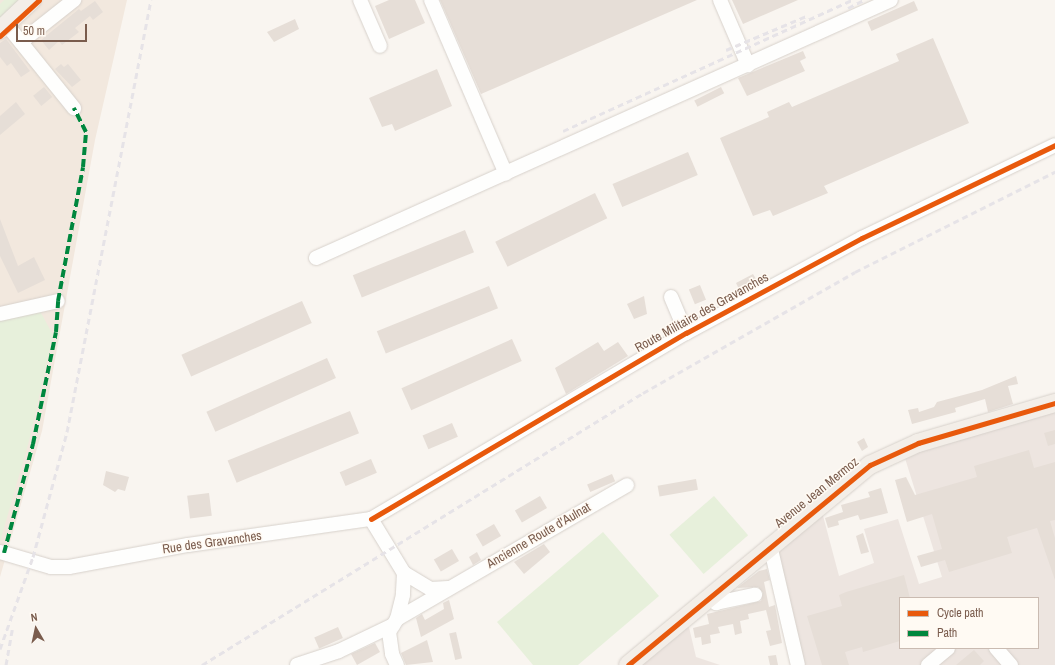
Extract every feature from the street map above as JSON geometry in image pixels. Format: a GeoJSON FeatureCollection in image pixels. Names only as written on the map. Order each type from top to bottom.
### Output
{"type":"FeatureCollection","features":[{"type":"Feature","properties":{"kind":"main road"},"geometry":{"type":"LineString","coordinates":[[3,27],[32,0]]}},
{"type":"Feature","properties":{"kind":"main road","name":"Avenue Jean Mermoz"},"geometry":{"type":"LineString","coordinates":[[628,665],[850,478],[889,455],[918,443],[1055,403]]}},
{"type":"Feature","properties":{"kind":"street"},"geometry":{"type":"LineString","coordinates":[[21,42],[74,0]]}},
{"type":"Feature","properties":{"kind":"street"},"geometry":{"type":"LineString","coordinates":[[360,0],[380,46]]}},
{"type":"Feature","properties":{"kind":"street"},"geometry":{"type":"LineString","coordinates":[[431,0],[506,174]]}},
{"type":"Feature","properties":{"kind":"street"},"geometry":{"type":"LineString","coordinates":[[720,0],[748,64]]}},
{"type":"Feature","properties":{"kind":"street"},"geometry":{"type":"LineString","coordinates":[[316,258],[891,0]]}},
{"type":"Feature","properties":{"kind":"street"},"geometry":{"type":"LineString","coordinates":[[3,27],[21,42],[74,108]]}},
{"type":"Feature","properties":{"kind":"street","name":"Route Militaire des Gravanches"},"geometry":{"type":"LineString","coordinates":[[371,519],[686,333],[862,238],[1055,145]]}},
{"type":"Feature","properties":{"kind":"street"},"geometry":{"type":"LineString","coordinates":[[671,297],[686,333]]}},
{"type":"Feature","properties":{"kind":"street"},"geometry":{"type":"LineString","coordinates":[[0,314],[58,301]]}},
{"type":"Feature","properties":{"kind":"street","name":"Ancienne Route d'Aulnat"},"geometry":{"type":"LineString","coordinates":[[297,665],[339,651],[395,622],[627,485]]}},
{"type":"Feature","properties":{"kind":"street"},"geometry":{"type":"LineString","coordinates":[[371,519],[402,569],[405,585],[389,642],[397,665]]}},
{"type":"Feature","properties":{"kind":"street","name":"Rue des Gravanches"},"geometry":{"type":"LineString","coordinates":[[0,552],[60,568],[188,545],[371,519]]}},
{"type":"Feature","properties":{"kind":"street"},"geometry":{"type":"LineString","coordinates":[[770,545],[798,665]]}},
{"type":"Feature","properties":{"kind":"street","name":"Ancienne Route d'Aulnat"},"geometry":{"type":"LineString","coordinates":[[402,569],[431,589],[451,588]]}},
{"type":"Feature","properties":{"kind":"street"},"geometry":{"type":"LineString","coordinates":[[709,598],[716,603],[755,595]]}},
{"type":"Feature","properties":{"kind":"street"},"geometry":{"type":"LineString","coordinates":[[928,665],[947,649]]}},
{"type":"Feature","properties":{"kind":"street"},"geometry":{"type":"LineString","coordinates":[[997,649],[1011,665]]}},
{"type":"Feature","properties":{"kind":"shaded area"},"geometry":{"type":"Polygon","coordinates":[[[0,0],[127,0],[95,140],[42,431],[0,577],[0,0]]]}},
{"type":"Feature","properties":{"kind":"shaded area"},"geometry":{"type":"Polygon","coordinates":[[[1055,411],[1055,665],[798,665],[772,554],[822,512],[839,576],[874,563],[864,529],[898,519],[919,584],[942,577],[904,455],[1055,411]]]}},
{"type":"Feature","properties":{"kind":"shaded area"},"geometry":{"type":"Polygon","coordinates":[[[688,623],[696,657],[720,665],[639,665],[688,623]]]}},
{"type":"Feature","properties":{"kind":"green space"},"geometry":{"type":"Polygon","coordinates":[[[4,0],[25,0],[0,24],[0,4],[4,0]]]}},
{"type":"Feature","properties":{"kind":"green space"},"geometry":{"type":"Polygon","coordinates":[[[40,311],[53,335],[29,441],[0,542],[0,320],[40,311]]]}},
{"type":"Feature","properties":{"kind":"green space"},"geometry":{"type":"Polygon","coordinates":[[[714,496],[748,535],[704,574],[669,535],[714,496]]]}},
{"type":"Feature","properties":{"kind":"green space"},"geometry":{"type":"Polygon","coordinates":[[[603,532],[659,596],[578,665],[533,665],[497,622],[603,532]]]}},
{"type":"Feature","properties":{"kind":"building"},"geometry":{"type":"Polygon","coordinates":[[[389,0],[415,0],[425,23],[389,39],[375,6],[389,0]]]}},
{"type":"Feature","properties":{"kind":"building"},"geometry":{"type":"Polygon","coordinates":[[[440,0],[697,0],[481,94],[440,0]]]}},
{"type":"Feature","properties":{"kind":"building"},"geometry":{"type":"Polygon","coordinates":[[[732,0],[798,0],[743,24],[732,0]]]}},
{"type":"Feature","properties":{"kind":"building"},"geometry":{"type":"Polygon","coordinates":[[[95,1],[103,12],[93,20],[90,16],[75,28],[79,32],[62,45],[59,41],[49,50],[41,40],[79,9],[81,11],[95,1]]]}},
{"type":"Feature","properties":{"kind":"building"},"geometry":{"type":"Polygon","coordinates":[[[914,1],[918,10],[871,31],[867,22],[914,1]]]}},
{"type":"Feature","properties":{"kind":"building"},"geometry":{"type":"Polygon","coordinates":[[[295,19],[299,29],[274,42],[267,32],[295,19]]]}},
{"type":"Feature","properties":{"kind":"building"},"geometry":{"type":"Polygon","coordinates":[[[933,38],[969,123],[824,186],[828,193],[773,216],[770,210],[753,216],[720,138],[769,117],[767,112],[789,102],[792,107],[899,61],[896,54],[933,38]]]}},
{"type":"Feature","properties":{"kind":"building"},"geometry":{"type":"Polygon","coordinates":[[[6,39],[30,71],[21,77],[11,63],[7,66],[0,57],[0,43],[6,39]]]}},
{"type":"Feature","properties":{"kind":"building"},"geometry":{"type":"Polygon","coordinates":[[[803,51],[806,58],[800,61],[805,71],[747,96],[738,78],[803,51]]]}},
{"type":"Feature","properties":{"kind":"building"},"geometry":{"type":"Polygon","coordinates":[[[61,64],[64,67],[68,64],[81,80],[72,87],[55,69],[61,64]]]}},
{"type":"Feature","properties":{"kind":"building"},"geometry":{"type":"Polygon","coordinates":[[[437,69],[452,106],[395,131],[392,124],[382,127],[369,98],[437,69]]]}},
{"type":"Feature","properties":{"kind":"building"},"geometry":{"type":"Polygon","coordinates":[[[44,87],[52,97],[41,106],[33,96],[44,87]]]}},
{"type":"Feature","properties":{"kind":"building"},"geometry":{"type":"Polygon","coordinates":[[[721,87],[724,93],[697,107],[694,101],[721,87]]]}},
{"type":"Feature","properties":{"kind":"building"},"geometry":{"type":"Polygon","coordinates":[[[16,102],[25,114],[0,135],[0,116],[16,102]]]}},
{"type":"Feature","properties":{"kind":"building"},"geometry":{"type":"Polygon","coordinates":[[[688,152],[698,175],[622,207],[613,184],[688,152]]]}},
{"type":"Feature","properties":{"kind":"building"},"geometry":{"type":"Polygon","coordinates":[[[595,193],[607,218],[508,267],[495,242],[595,193]]]}},
{"type":"Feature","properties":{"kind":"building"},"geometry":{"type":"Polygon","coordinates":[[[0,219],[18,266],[34,257],[45,280],[18,293],[0,256],[0,219]]]}},
{"type":"Feature","properties":{"kind":"building"},"geometry":{"type":"Polygon","coordinates":[[[465,230],[474,252],[362,298],[353,275],[465,230]]]}},
{"type":"Feature","properties":{"kind":"building"},"geometry":{"type":"Polygon","coordinates":[[[753,274],[759,284],[740,291],[736,283],[753,274]]]}},
{"type":"Feature","properties":{"kind":"building"},"geometry":{"type":"Polygon","coordinates":[[[700,285],[706,300],[695,304],[689,289],[700,285]]]}},
{"type":"Feature","properties":{"kind":"building"},"geometry":{"type":"Polygon","coordinates":[[[489,286],[498,308],[386,354],[377,331],[489,286]]]}},
{"type":"Feature","properties":{"kind":"building"},"geometry":{"type":"Polygon","coordinates":[[[644,296],[647,314],[634,319],[627,304],[644,296]]]}},
{"type":"Feature","properties":{"kind":"building"},"geometry":{"type":"Polygon","coordinates":[[[302,301],[312,323],[191,377],[181,355],[302,301]]]}},
{"type":"Feature","properties":{"kind":"building"},"geometry":{"type":"Polygon","coordinates":[[[512,339],[522,361],[411,410],[401,388],[512,339]]]}},
{"type":"Feature","properties":{"kind":"building"},"geometry":{"type":"Polygon","coordinates":[[[598,342],[604,351],[618,342],[628,356],[566,394],[555,368],[598,342]]]}},
{"type":"Feature","properties":{"kind":"building"},"geometry":{"type":"Polygon","coordinates":[[[327,358],[336,378],[215,432],[206,412],[327,358]]]}},
{"type":"Feature","properties":{"kind":"building"},"geometry":{"type":"Polygon","coordinates":[[[1016,376],[1018,384],[1008,386],[1013,404],[988,412],[985,399],[955,408],[956,412],[912,424],[908,410],[918,408],[919,412],[934,407],[937,402],[982,390],[1016,376]]]}},
{"type":"Feature","properties":{"kind":"building"},"geometry":{"type":"Polygon","coordinates":[[[350,411],[359,433],[237,483],[228,460],[350,411]]]}},
{"type":"Feature","properties":{"kind":"building"},"geometry":{"type":"Polygon","coordinates":[[[452,423],[458,437],[428,449],[423,436],[452,423]]]}},
{"type":"Feature","properties":{"kind":"building"},"geometry":{"type":"Polygon","coordinates":[[[1055,430],[1055,444],[1048,446],[1044,433],[1055,430]]]}},
{"type":"Feature","properties":{"kind":"building"},"geometry":{"type":"Polygon","coordinates":[[[864,438],[868,447],[862,451],[857,442],[864,438]]]}},
{"type":"Feature","properties":{"kind":"building"},"geometry":{"type":"Polygon","coordinates":[[[1029,450],[1034,468],[1055,462],[1055,520],[1050,521],[1055,538],[1055,580],[1037,528],[1007,537],[1012,553],[949,572],[945,560],[921,567],[917,556],[942,549],[932,514],[907,522],[895,480],[906,477],[915,495],[977,477],[974,466],[1029,450]]]}},
{"type":"Feature","properties":{"kind":"building"},"geometry":{"type":"Polygon","coordinates":[[[371,459],[377,473],[346,486],[340,472],[371,459]]]}},
{"type":"Feature","properties":{"kind":"building"},"geometry":{"type":"Polygon","coordinates":[[[106,471],[129,477],[125,491],[118,489],[115,492],[103,485],[106,471]]]}},
{"type":"Feature","properties":{"kind":"building"},"geometry":{"type":"Polygon","coordinates":[[[612,474],[615,481],[590,492],[587,485],[612,474]]]}},
{"type":"Feature","properties":{"kind":"building"},"geometry":{"type":"Polygon","coordinates":[[[696,479],[698,490],[660,497],[658,486],[696,479]]]}},
{"type":"Feature","properties":{"kind":"building"},"geometry":{"type":"Polygon","coordinates":[[[881,488],[888,513],[860,520],[858,515],[838,521],[839,525],[828,528],[825,518],[843,512],[841,505],[870,497],[868,492],[881,488]]]}},
{"type":"Feature","properties":{"kind":"building"},"geometry":{"type":"Polygon","coordinates":[[[209,493],[212,516],[190,519],[187,496],[209,493]]]}},
{"type":"Feature","properties":{"kind":"building"},"geometry":{"type":"Polygon","coordinates":[[[540,496],[547,508],[522,523],[515,510],[540,496]]]}},
{"type":"Feature","properties":{"kind":"building"},"geometry":{"type":"Polygon","coordinates":[[[494,524],[501,536],[483,547],[476,534],[494,524]]]}},
{"type":"Feature","properties":{"kind":"building"},"geometry":{"type":"Polygon","coordinates":[[[863,533],[869,552],[861,554],[856,536],[863,533]]]}},
{"type":"Feature","properties":{"kind":"building"},"geometry":{"type":"Polygon","coordinates":[[[544,544],[550,552],[524,574],[514,562],[544,544]]]}},
{"type":"Feature","properties":{"kind":"building"},"geometry":{"type":"Polygon","coordinates":[[[452,549],[459,561],[441,572],[434,560],[452,549]]]}},
{"type":"Feature","properties":{"kind":"building"},"geometry":{"type":"Polygon","coordinates":[[[477,552],[481,560],[473,565],[469,557],[477,552]]]}},
{"type":"Feature","properties":{"kind":"building"},"geometry":{"type":"Polygon","coordinates":[[[767,569],[770,580],[764,582],[769,607],[775,605],[782,643],[770,646],[766,631],[771,630],[766,610],[748,614],[749,619],[740,621],[742,633],[735,635],[733,624],[718,627],[720,633],[710,635],[711,643],[702,645],[701,637],[695,638],[693,628],[709,624],[707,614],[761,601],[763,593],[758,587],[737,588],[759,571],[767,569]]]}},
{"type":"Feature","properties":{"kind":"building"},"geometry":{"type":"Polygon","coordinates":[[[904,575],[910,597],[899,597],[899,641],[863,652],[862,647],[845,652],[849,665],[822,665],[807,616],[842,606],[839,595],[904,575]]]}},
{"type":"Feature","properties":{"kind":"building"},"geometry":{"type":"Polygon","coordinates":[[[449,600],[454,619],[421,637],[416,618],[422,614],[425,620],[444,609],[443,603],[449,600]]]}},
{"type":"Feature","properties":{"kind":"building"},"geometry":{"type":"Polygon","coordinates":[[[338,627],[343,638],[319,649],[314,638],[338,627]]]}},
{"type":"Feature","properties":{"kind":"building"},"geometry":{"type":"Polygon","coordinates":[[[456,632],[462,658],[455,660],[449,634],[456,632]]]}},
{"type":"Feature","properties":{"kind":"building"},"geometry":{"type":"Polygon","coordinates":[[[427,640],[433,662],[406,665],[401,653],[427,640]]]}},
{"type":"Feature","properties":{"kind":"building"},"geometry":{"type":"Polygon","coordinates":[[[375,643],[380,652],[357,665],[351,654],[375,643]]]}},
{"type":"Feature","properties":{"kind":"building"},"geometry":{"type":"Polygon","coordinates":[[[974,650],[984,661],[980,665],[956,665],[974,650]]]}},
{"type":"Feature","properties":{"kind":"building"},"geometry":{"type":"Polygon","coordinates":[[[776,655],[778,665],[770,665],[768,656],[776,655]]]}},
{"type":"Feature","properties":{"kind":"railway"},"geometry":{"type":"LineString","coordinates":[[0,649],[33,557],[67,432],[151,0]]}},
{"type":"Feature","properties":{"kind":"railway"},"geometry":{"type":"LineString","coordinates":[[563,131],[852,0]]}},
{"type":"Feature","properties":{"kind":"railway"},"geometry":{"type":"LineString","coordinates":[[848,8],[864,0]]}},
{"type":"Feature","properties":{"kind":"railway"},"geometry":{"type":"LineString","coordinates":[[726,50],[806,16]]}},
{"type":"Feature","properties":{"kind":"railway"},"geometry":{"type":"LineString","coordinates":[[202,665],[643,393],[855,272],[1055,172]]}},
{"type":"Feature","properties":{"kind":"railway"},"geometry":{"type":"LineString","coordinates":[[6,665],[12,630]]}},
{"type":"Feature","properties":{"kind":"marked path"},"geometry":{"type":"LineString","coordinates":[[4,553],[33,444],[56,332],[58,301],[83,167],[86,132],[74,108]]}},
{"type":"Feature","properties":{"kind":"cycle path"},"geometry":{"type":"LineString","coordinates":[[0,36],[39,0]]}},
{"type":"Feature","properties":{"kind":"cycle path"},"geometry":{"type":"LineString","coordinates":[[371,519],[686,333],[862,238],[1055,145]]}},
{"type":"Feature","properties":{"kind":"cycle path"},"geometry":{"type":"LineString","coordinates":[[628,665],[870,465],[918,443],[1055,403]]}}]}
